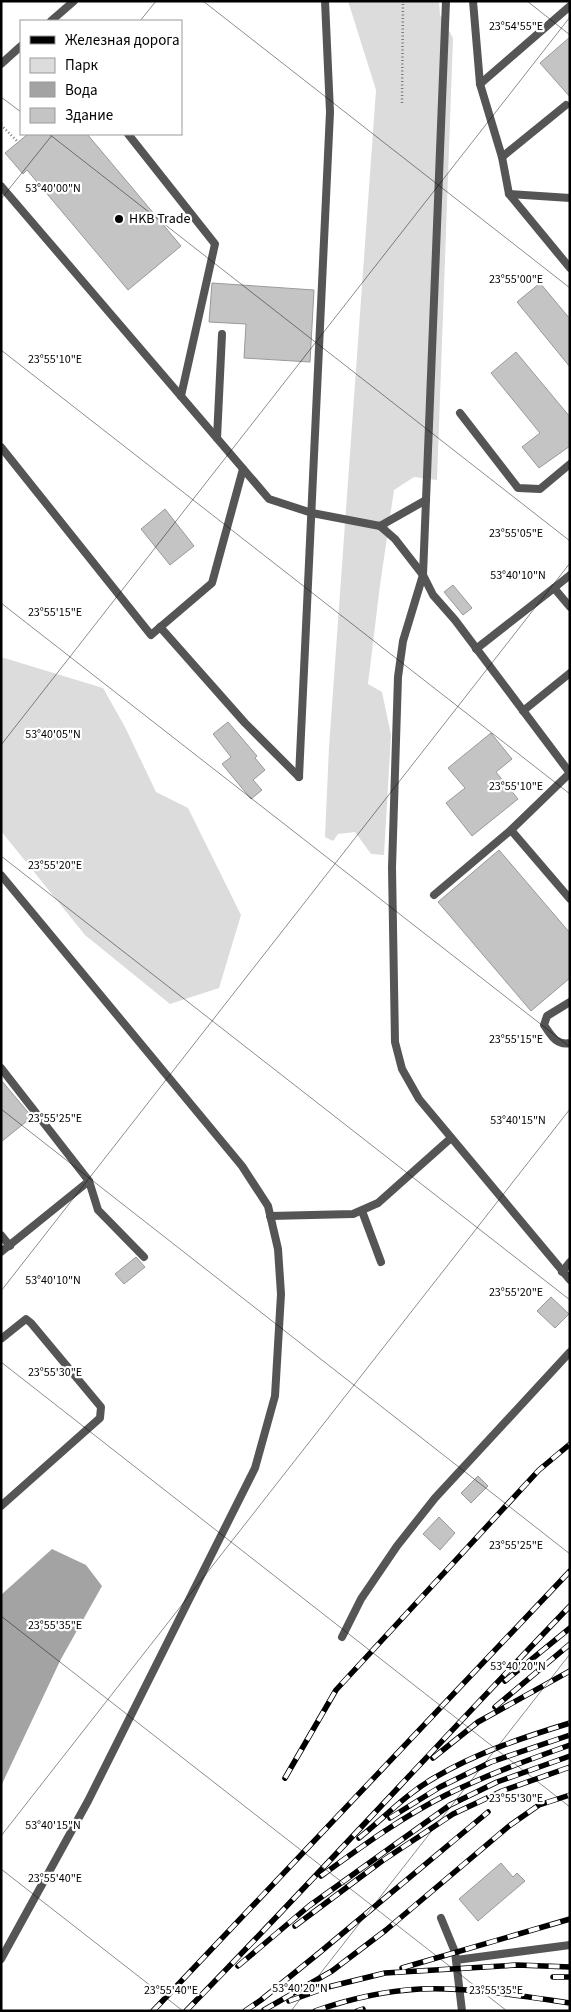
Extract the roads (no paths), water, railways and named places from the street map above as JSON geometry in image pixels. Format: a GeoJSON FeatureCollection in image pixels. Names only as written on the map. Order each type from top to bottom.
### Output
{"type":"FeatureCollection","features":[{"type":"Feature","properties":{"kind":"lane"},"geometry":{"type":"LineString","coordinates":[[52,20],[74,1]]}},
{"type":"Feature","properties":{"kind":"lane"},"geometry":{"type":"LineString","coordinates":[[160,627],[299,777],[330,112],[325,1]]}},
{"type":"Feature","properties":{"kind":"lane"},"geometry":{"type":"LineString","coordinates":[[446,1],[423,575],[403,641],[398,677],[392,868],[395,1042],[402,1069],[419,1099],[570,1280]]}},
{"type":"Feature","properties":{"kind":"lane"},"geometry":{"type":"LineString","coordinates":[[474,1],[480,84],[502,158],[509,194],[570,268]]}},
{"type":"Feature","properties":{"kind":"lane"},"geometry":{"type":"LineString","coordinates":[[480,84],[570,6]]}},
{"type":"Feature","properties":{"kind":"lane"},"geometry":{"type":"LineString","coordinates":[[1,64],[20,47]]}},
{"type":"Feature","properties":{"kind":"lane"},"geometry":{"type":"LineString","coordinates":[[502,158],[566,105]]}},
{"type":"Feature","properties":{"kind":"lane"},"geometry":{"type":"LineString","coordinates":[[129,135],[216,244],[181,396]]}},
{"type":"Feature","properties":{"kind":"lane"},"geometry":{"type":"LineString","coordinates":[[1,186],[269,499],[312,513],[380,526],[395,539],[423,575],[433,595],[570,773],[511,830],[434,895]]}},
{"type":"Feature","properties":{"kind":"lane"},"geometry":{"type":"LineString","coordinates":[[509,194],[570,198]]}},
{"type":"Feature","properties":{"kind":"lane"},"geometry":{"type":"LineString","coordinates":[[217,438],[222,334]]}},
{"type":"Feature","properties":{"kind":"lane"},"geometry":{"type":"LineString","coordinates":[[460,413],[518,488],[540,489],[570,464]]}},
{"type":"Feature","properties":{"kind":"lane"},"geometry":{"type":"LineString","coordinates":[[1,447],[151,635],[212,583],[243,468]]}},
{"type":"Feature","properties":{"kind":"lane"},"geometry":{"type":"LineString","coordinates":[[380,526],[426,500]]}},
{"type":"Feature","properties":{"kind":"lane"},"geometry":{"type":"LineString","coordinates":[[476,649],[570,575]]}},
{"type":"Feature","properties":{"kind":"lane"},"geometry":{"type":"LineString","coordinates":[[554,588],[570,607]]}},
{"type":"Feature","properties":{"kind":"lane"},"geometry":{"type":"LineString","coordinates":[[523,711],[570,673]]}},
{"type":"Feature","properties":{"kind":"lane"},"geometry":{"type":"LineString","coordinates":[[511,830],[570,899]]}},
{"type":"Feature","properties":{"kind":"lane"},"geometry":{"type":"LineString","coordinates":[[1,875],[242,1166],[268,1206],[278,1249],[281,1294],[275,1396],[255,1468],[88,1800],[1,1959]]}},
{"type":"Feature","properties":{"kind":"lane"},"geometry":{"type":"LineString","coordinates":[[570,1002],[547,1016],[544,1025],[554,1041],[563,1045],[570,1043]]}},
{"type":"Feature","properties":{"kind":"lane"},"geometry":{"type":"LineString","coordinates":[[1,1068],[89,1181],[98,1210],[144,1257]]}},
{"type":"Feature","properties":{"kind":"lane"},"geometry":{"type":"LineString","coordinates":[[270,1216],[353,1214],[378,1203],[451,1138]]}},
{"type":"Feature","properties":{"kind":"lane"},"geometry":{"type":"LineString","coordinates":[[1,1252],[89,1181]]}},
{"type":"Feature","properties":{"kind":"lane"},"geometry":{"type":"LineString","coordinates":[[362,1210],[381,1262]]}},
{"type":"Feature","properties":{"kind":"lane"},"geometry":{"type":"LineString","coordinates":[[1,1235],[10,1246]]}},
{"type":"Feature","properties":{"kind":"lane"},"geometry":{"type":"LineString","coordinates":[[562,1272],[570,1262]]}},
{"type":"Feature","properties":{"kind":"lane"},"geometry":{"type":"LineString","coordinates":[[1,1339],[26,1319],[101,1407],[100,1418],[1,1506]]}},
{"type":"Feature","properties":{"kind":"lane"},"geometry":{"type":"LineString","coordinates":[[342,1637],[361,1599],[403,1539],[435,1498],[570,1352]]}},
{"type":"Feature","properties":{"kind":"lane"},"geometry":{"type":"LineString","coordinates":[[441,1918],[455,1952],[462,2011]]}},
{"type":"Feature","properties":{"kind":"lane"},"geometry":{"type":"LineString","coordinates":[[456,1960],[570,1945]]}},
{"type":"Feature","properties":{"kind":"water"},"geometry":{"type":"Polygon","coordinates":[[[52,1549],[86,1565],[102,1586],[61,1659],[1,1786],[1,1595],[52,1549]]]}},
{"type":"Feature","properties":{"kind":"railway"},"geometry":{"type":"LineString","coordinates":[[285,1778],[336,1690],[539,1470],[570,1444]]}},
{"type":"Feature","properties":{"kind":"railway"},"geometry":{"type":"LineString","coordinates":[[153,2011],[570,1571]]}},
{"type":"Feature","properties":{"kind":"railway"},"geometry":{"type":"LineString","coordinates":[[186,2011],[570,1606]]}},
{"type":"Feature","properties":{"kind":"railway"},"geometry":{"type":"LineString","coordinates":[[505,1681],[570,1628]]}},
{"type":"Feature","properties":{"kind":"railway"},"geometry":{"type":"LineString","coordinates":[[495,1707],[570,1644]]}},
{"type":"Feature","properties":{"kind":"railway"},"geometry":{"type":"LineString","coordinates":[[433,1758],[478,1722],[570,1671]]}},
{"type":"Feature","properties":{"kind":"railway"},"geometry":{"type":"LineString","coordinates":[[359,1838],[414,1791],[450,1769],[500,1746],[570,1723]]}},
{"type":"Feature","properties":{"kind":"railway"},"geometry":{"type":"LineString","coordinates":[[390,1818],[440,1787],[491,1762],[570,1735]]}},
{"type":"Feature","properties":{"kind":"railway"},"geometry":{"type":"LineString","coordinates":[[321,1876],[382,1833],[430,1804],[492,1774],[570,1745]]}},
{"type":"Feature","properties":{"kind":"railway"},"geometry":{"type":"LineString","coordinates":[[238,1966],[309,1906],[450,1805],[497,1782],[570,1756]]}},
{"type":"Feature","properties":{"kind":"railway"},"geometry":{"type":"LineString","coordinates":[[295,1926],[382,1861],[453,1814],[502,1791],[570,1767]]}},
{"type":"Feature","properties":{"kind":"railway"},"geometry":{"type":"LineString","coordinates":[[264,2010],[332,1971],[386,1930],[509,1826],[539,1805],[570,1795]]}},
{"type":"Feature","properties":{"kind":"railway"},"geometry":{"type":"LineString","coordinates":[[245,2011],[319,1953],[488,1812]]}},
{"type":"Feature","properties":{"kind":"railway"},"geometry":{"type":"LineString","coordinates":[[402,1968],[570,1919]]}},
{"type":"Feature","properties":{"kind":"railway"},"geometry":{"type":"LineString","coordinates":[[289,2001],[328,1987],[385,1973],[517,1965],[570,1967]]}},
{"type":"Feature","properties":{"kind":"railway"},"geometry":{"type":"LineString","coordinates":[[553,1977],[570,1977]]}},
{"type":"Feature","properties":{"kind":"railway"},"geometry":{"type":"LineString","coordinates":[[315,2011],[367,1996],[420,1989],[477,1991],[570,2003]]}},
{"type":"Feature","properties":{"kind":"railway"},"geometry":{"type":"LineString","coordinates":[[357,2011],[363,2009]]}},
{"type":"Feature","properties":{"kind":"place","name":"HKB Trade"},"geometry":{"type":"Point","coordinates":[119,219]}}]}
